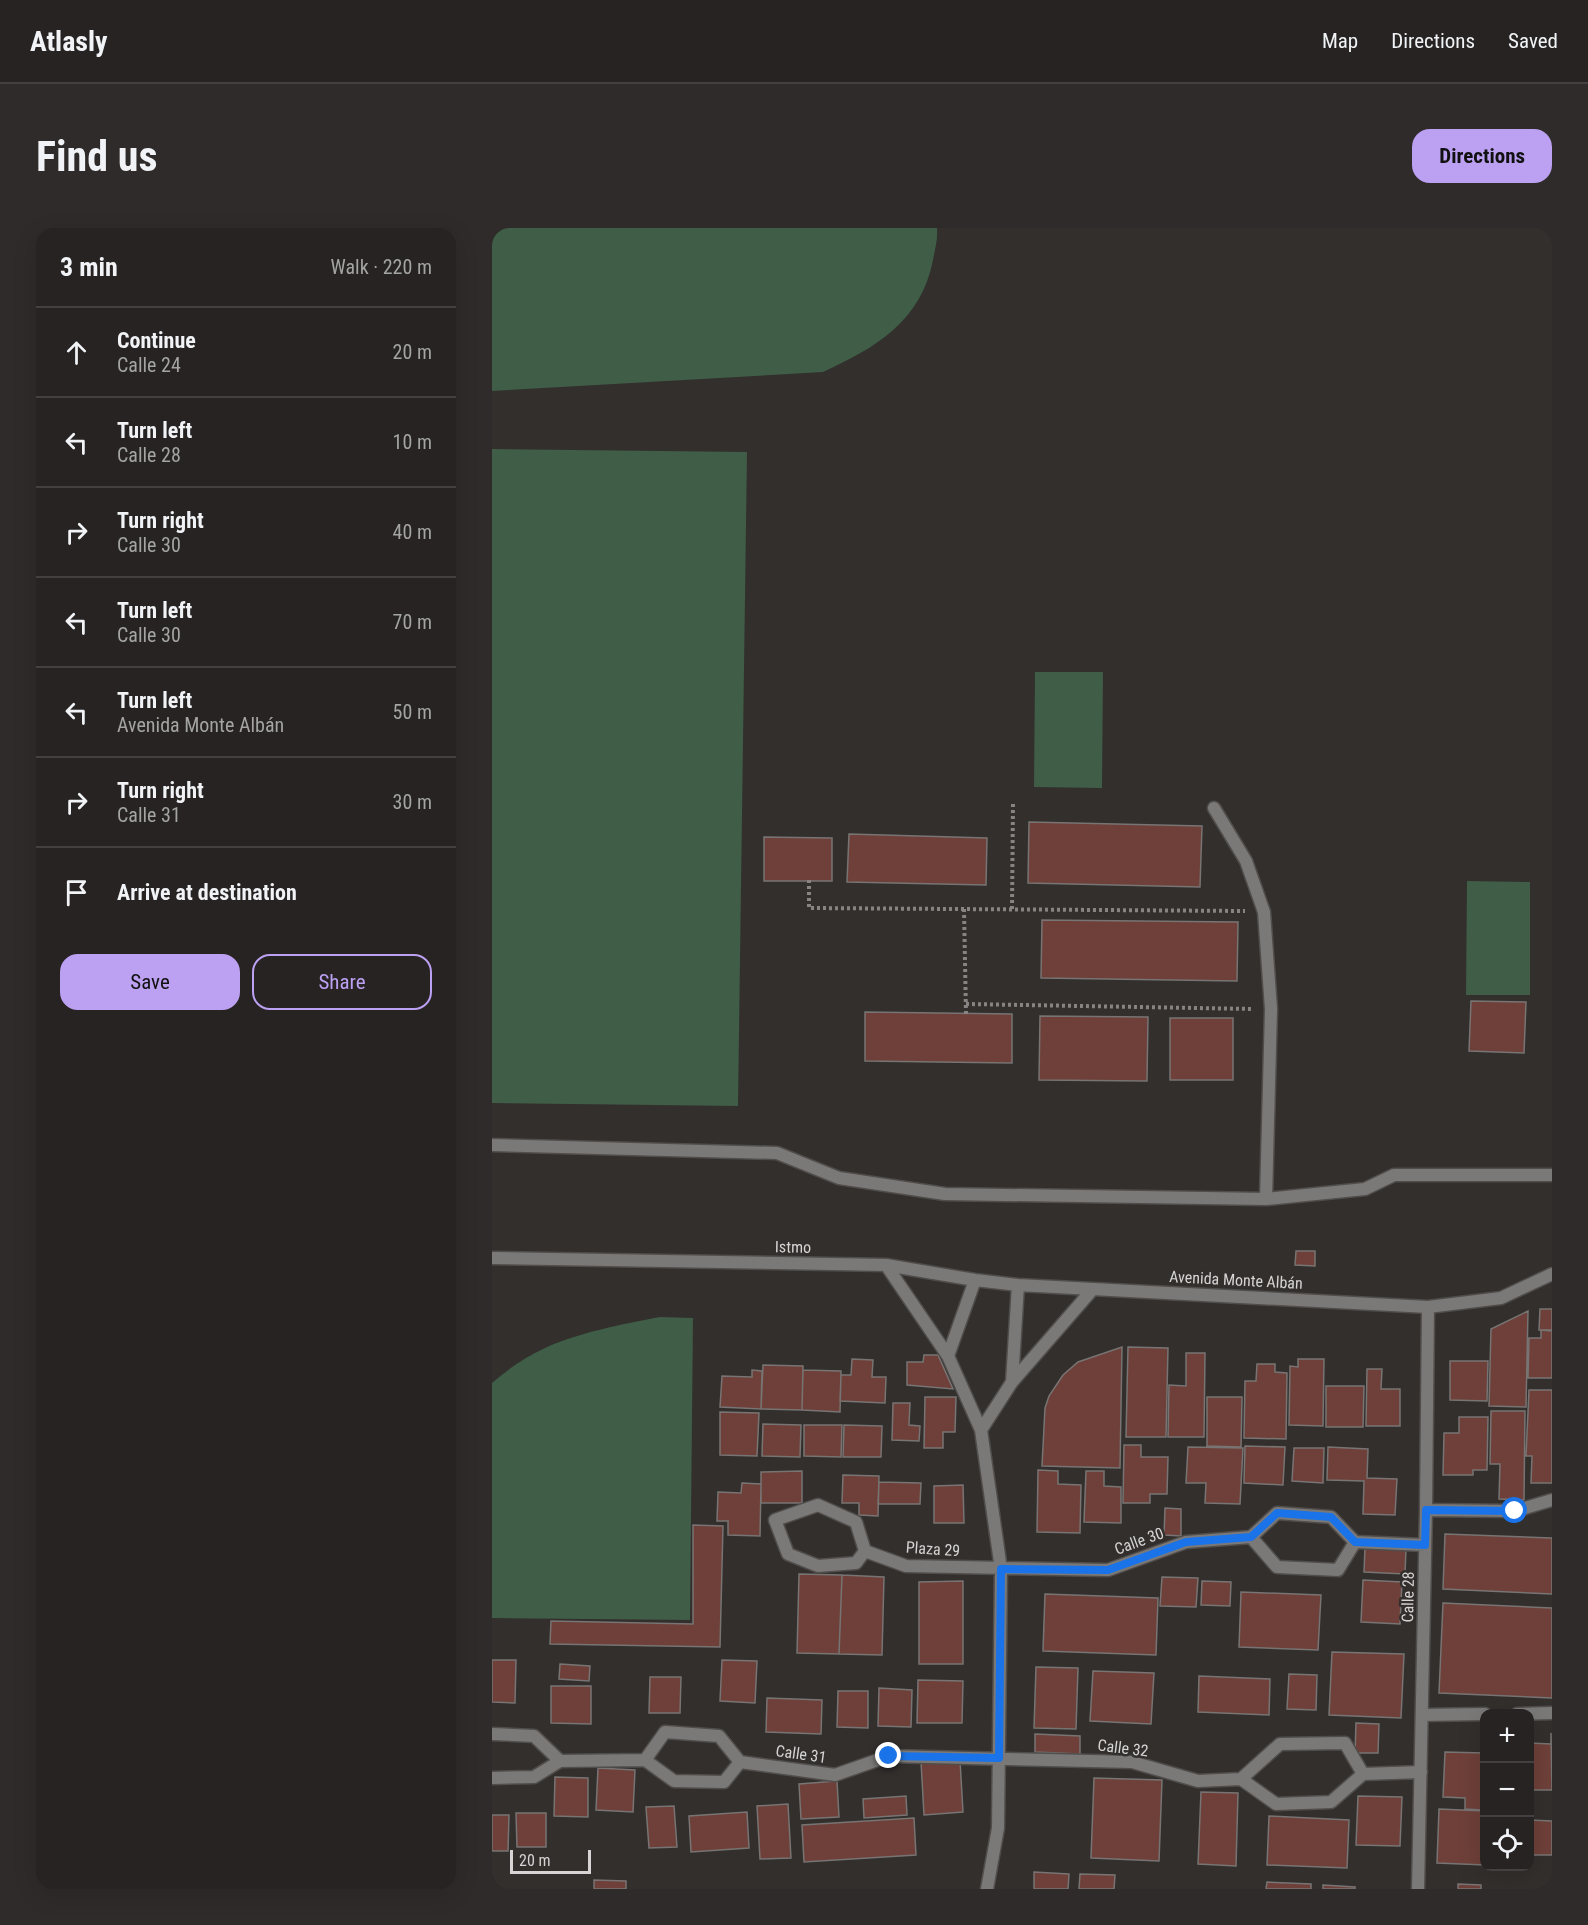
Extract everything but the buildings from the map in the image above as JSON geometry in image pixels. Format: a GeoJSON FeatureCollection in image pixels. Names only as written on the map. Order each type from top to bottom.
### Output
{"type":"FeatureCollection","features":[{"type":"Feature","properties":{"kind":"street"},"geometry":{"type":"LineString","coordinates":[[1214,808],[1246,861],[1264,912],[1271,1009],[1266,1199]]}},
{"type":"Feature","properties":{"kind":"street"},"geometry":{"type":"LineString","coordinates":[[492,1145],[777,1153],[839,1178],[945,1194],[1266,1199],[1365,1189],[1394,1175],[1552,1175]]}},
{"type":"Feature","properties":{"kind":"street","name":"Istmo"},"geometry":{"type":"LineString","coordinates":[[492,1258],[886,1265],[975,1280],[1092,1290]]}},
{"type":"Feature","properties":{"kind":"street"},"geometry":{"type":"LineString","coordinates":[[886,1265],[948,1356],[981,1430],[1001,1569],[998,1828],[987,1889]]}},
{"type":"Feature","properties":{"kind":"street","name":"Avenida Monte Albán"},"geometry":{"type":"LineString","coordinates":[[1092,1290],[1428,1306],[1501,1298],[1552,1274]]}},
{"type":"Feature","properties":{"kind":"street"},"geometry":{"type":"LineString","coordinates":[[948,1356],[975,1280]]}},
{"type":"Feature","properties":{"kind":"street"},"geometry":{"type":"LineString","coordinates":[[1012,1382],[1018,1285]]}},
{"type":"Feature","properties":{"kind":"street"},"geometry":{"type":"LineString","coordinates":[[981,1430],[1012,1382],[1092,1290]]}},
{"type":"Feature","properties":{"kind":"street","name":"Calle 28"},"geometry":{"type":"LineString","coordinates":[[1418,1889],[1428,1306]]}},
{"type":"Feature","properties":{"kind":"street"},"geometry":{"type":"LineString","coordinates":[[1426,1510],[1515,1511],[1552,1500]]}},
{"type":"Feature","properties":{"kind":"street"},"geometry":{"type":"LineString","coordinates":[[818,1505],[856,1522],[865,1551],[856,1563],[818,1566],[788,1554],[775,1520],[818,1505]]}},
{"type":"Feature","properties":{"kind":"street"},"geometry":{"type":"LineString","coordinates":[[1355,1542],[1338,1570],[1307,1569],[1277,1567],[1251,1537],[1277,1513],[1331,1517],[1355,1542],[1425,1545]]}},
{"type":"Feature","properties":{"kind":"street","name":"Calle 30"},"geometry":{"type":"LineString","coordinates":[[1001,1569],[1108,1570],[1186,1542],[1251,1537]]}},
{"type":"Feature","properties":{"kind":"street","name":"Plaza 29"},"geometry":{"type":"LineString","coordinates":[[865,1551],[906,1566],[1001,1569]]}},
{"type":"Feature","properties":{"kind":"street"},"geometry":{"type":"LineString","coordinates":[[1534,1713],[1552,1713]]}},
{"type":"Feature","properties":{"kind":"street"},"geometry":{"type":"LineString","coordinates":[[1422,1715],[1480,1714]]}},
{"type":"Feature","properties":{"kind":"street"},"geometry":{"type":"LineString","coordinates":[[492,1778],[534,1777],[560,1761],[645,1760],[674,1781],[724,1782],[740,1762],[719,1736],[665,1732],[645,1760]]}},
{"type":"Feature","properties":{"kind":"street"},"geometry":{"type":"LineString","coordinates":[[492,1734],[534,1736],[560,1761]]}},
{"type":"Feature","properties":{"kind":"street"},"geometry":{"type":"LineString","coordinates":[[1363,1774],[1345,1743],[1280,1744],[1241,1779],[1276,1804],[1331,1802],[1363,1774],[1421,1772]]}},
{"type":"Feature","properties":{"kind":"street","name":"Calle 31"},"geometry":{"type":"LineString","coordinates":[[740,1762],[835,1775],[889,1756],[999,1758]]}},
{"type":"Feature","properties":{"kind":"street","name":"Calle 32"},"geometry":{"type":"LineString","coordinates":[[999,1758],[1132,1762],[1198,1780],[1241,1779]]}},
{"type":"Feature","properties":{"kind":"path"},"geometry":{"type":"LineString","coordinates":[[1012,909],[1013,803]]}},
{"type":"Feature","properties":{"kind":"path"},"geometry":{"type":"LineString","coordinates":[[809,880],[809,908],[1264,912]]}},
{"type":"Feature","properties":{"kind":"path"},"geometry":{"type":"LineString","coordinates":[[964,909],[966,1014]]}},
{"type":"Feature","properties":{"kind":"path"},"geometry":{"type":"LineString","coordinates":[[966,1004],[1271,1009]]}},
{"type":"Feature","properties":{"kind":"green space"},"geometry":{"type":"Polygon","coordinates":[[[492,228],[937,228],[937,232],[927,282],[907,316],[877,342],[823,372],[492,391],[492,228]]]}},
{"type":"Feature","properties":{"kind":"green space"},"geometry":{"type":"Polygon","coordinates":[[[492,449],[747,452],[738,1106],[492,1103],[492,449]]]}},
{"type":"Feature","properties":{"kind":"green space"},"geometry":{"type":"Polygon","coordinates":[[[1035,672],[1103,672],[1102,788],[1034,787],[1035,672]]]}},
{"type":"Feature","properties":{"kind":"green space"},"geometry":{"type":"Polygon","coordinates":[[[1467,881],[1530,882],[1530,995],[1466,995],[1467,881]]]}},
{"type":"Feature","properties":{"kind":"green space"},"geometry":{"type":"Polygon","coordinates":[[[660,1317],[693,1318],[690,1620],[492,1618],[492,1383],[523,1360],[556,1343],[600,1330],[660,1317]]]}},
{"type":"Feature","properties":{"kind":"route"},"geometry":{"type":"LineString","coordinates":[[889,1756],[999,1758],[1001,1569],[1108,1570],[1186,1542],[1251,1537],[1277,1513],[1331,1517],[1355,1542],[1425,1545],[1426,1510],[1515,1511]]}}]}
